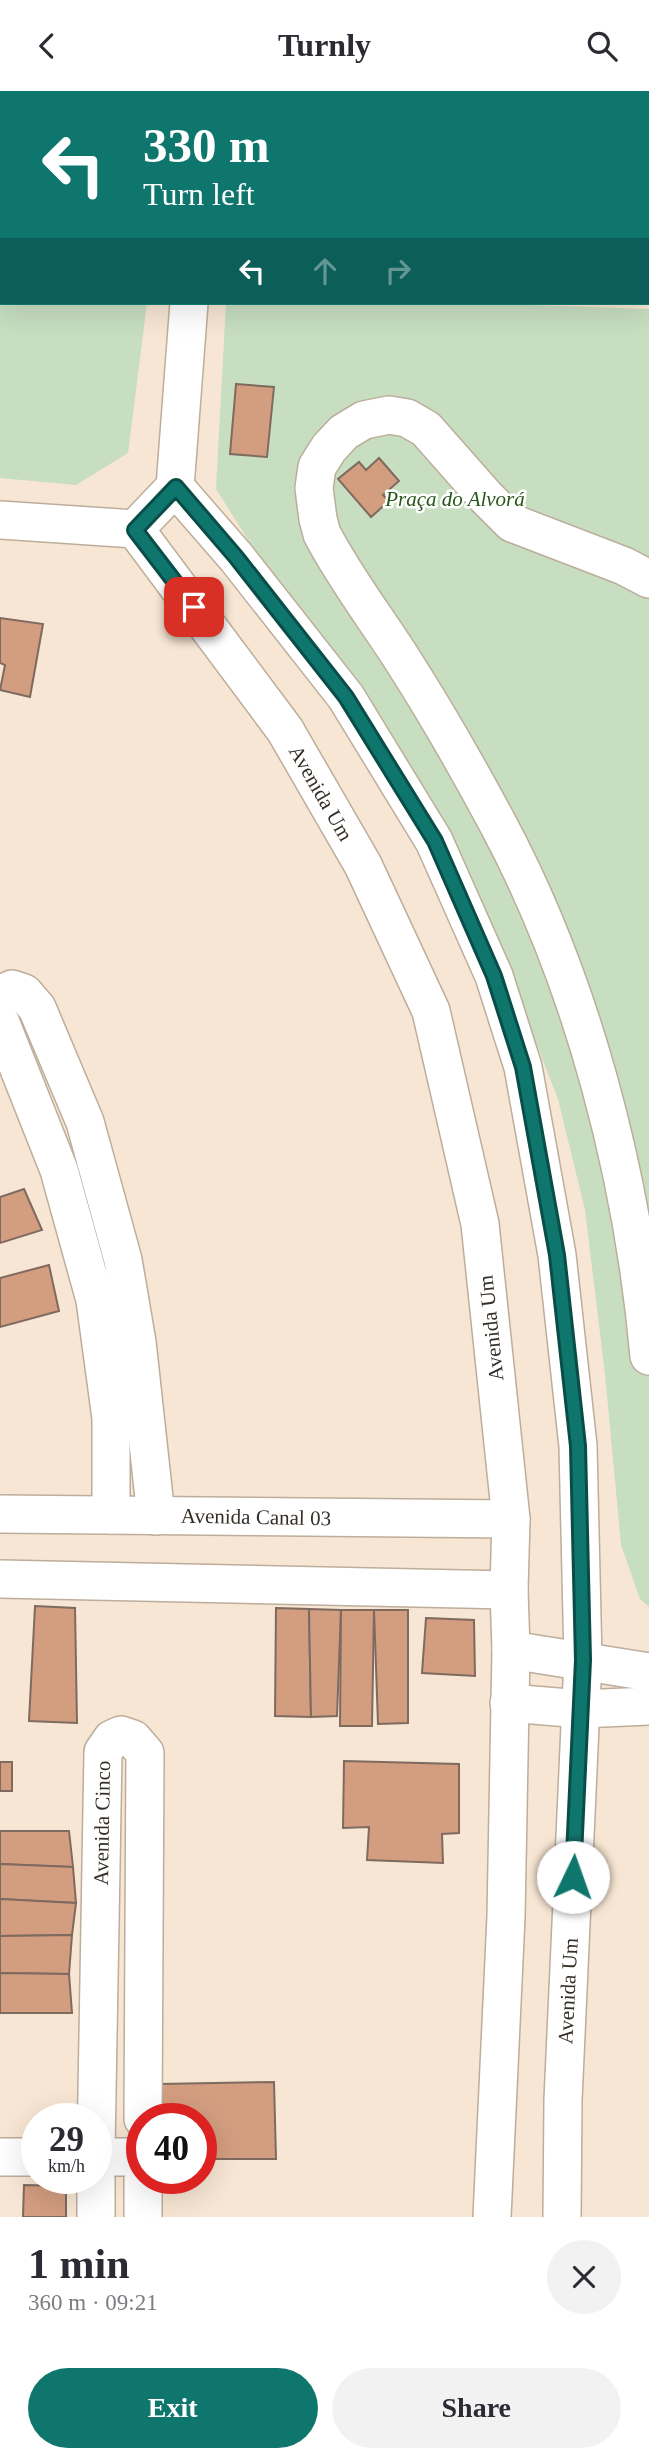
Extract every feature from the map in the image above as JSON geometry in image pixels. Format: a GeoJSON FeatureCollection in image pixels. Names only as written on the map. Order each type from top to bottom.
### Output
{"type":"FeatureCollection","features":[{"type":"Feature","properties":{"kind":"street"},"geometry":{"type":"LineString","coordinates":[[0,520],[135,530],[176,487],[189,305]]}},
{"type":"Feature","properties":{"kind":"street"},"geometry":{"type":"LineString","coordinates":[[649,579],[624,566],[512,523],[486,498],[426,429],[407,418],[389,415],[365,420],[344,432],[329,448],[317,467],[314,488],[322,534],[415,681],[499,826],[550,937],[589,1046],[604,1102],[631,1221],[649,1356]]}},
{"type":"Feature","properties":{"kind":"street","name":"Avenida Um"},"geometry":{"type":"LineString","coordinates":[[176,487],[236,557],[346,697],[435,841],[494,976],[523,1067],[557,1255],[578,1446],[583,1660],[563,2100],[562,2217]]}},
{"type":"Feature","properties":{"kind":"street","name":"Avenida Um"},"geometry":{"type":"LineString","coordinates":[[135,530],[285,730],[363,865],[431,1011],[480,1224],[511,1519],[506,1917],[492,2217]]}},
{"type":"Feature","properties":{"kind":"street"},"geometry":{"type":"LineString","coordinates":[[0,999],[12,989],[23,993],[37,1008],[85,1122],[123,1260],[137,1342],[156,1516]]}},
{"type":"Feature","properties":{"kind":"street"},"geometry":{"type":"LineString","coordinates":[[0,1021],[59,1170],[95,1300],[111,1418],[111,1515]]}},
{"type":"Feature","properties":{"kind":"street","name":"Avenida Canal 03"},"geometry":{"type":"LineString","coordinates":[[0,1514],[511,1519]]}},
{"type":"Feature","properties":{"kind":"street"},"geometry":{"type":"LineString","coordinates":[[0,1579],[509,1590]]}},
{"type":"Feature","properties":{"kind":"street"},"geometry":{"type":"LineString","coordinates":[[511,1650],[649,1672]]}},
{"type":"Feature","properties":{"kind":"street"},"geometry":{"type":"LineString","coordinates":[[509,1703],[581,1709],[649,1706]]}},
{"type":"Feature","properties":{"kind":"street","name":"Avenida Cinco"},"geometry":{"type":"LineString","coordinates":[[97,2103],[103,1752],[112,1739],[121,1735],[132,1739],[145,1753],[143,2103]]}},
{"type":"Feature","properties":{"kind":"street"},"geometry":{"type":"LineString","coordinates":[[0,2157],[21,2157]]}},
{"type":"Feature","properties":{"kind":"street"},"geometry":{"type":"LineString","coordinates":[[96,2194],[96,2217]]}},
{"type":"Feature","properties":{"kind":"street"},"geometry":{"type":"LineString","coordinates":[[142,2217],[143,2194]]}},
{"type":"Feature","properties":{"kind":"green space"},"geometry":{"type":"Polygon","coordinates":[[[0,305],[147,305],[128,453],[76,485],[0,478],[0,305]]]}},
{"type":"Feature","properties":{"kind":"green space","name":"Praça do Alvorá"},"geometry":{"type":"Polygon","coordinates":[[[226,305],[532,305],[649,309],[649,1607],[640,1599],[621,1545],[605,1374],[585,1210],[558,1099],[510,976],[417,781],[379,716],[269,573],[216,489],[226,305]]]}},
{"type":"Feature","properties":{"kind":"building"},"geometry":{"type":"Polygon","coordinates":[[[236,384],[274,387],[267,457],[230,454],[236,384]]]}},
{"type":"Feature","properties":{"kind":"building"},"geometry":{"type":"Polygon","coordinates":[[[379,458],[399,481],[383,495],[389,501],[371,517],[338,479],[359,462],[366,470],[379,458]]]}},
{"type":"Feature","properties":{"kind":"building"},"geometry":{"type":"Polygon","coordinates":[[[0,618],[43,624],[30,697],[0,690],[5,665],[0,663],[0,618]]]}},
{"type":"Feature","properties":{"kind":"building"},"geometry":{"type":"Polygon","coordinates":[[[24,1189],[42,1230],[0,1243],[0,1197],[24,1189]]]}},
{"type":"Feature","properties":{"kind":"building"},"geometry":{"type":"Polygon","coordinates":[[[49,1265],[59,1311],[0,1327],[0,1278],[49,1265]]]}},
{"type":"Feature","properties":{"kind":"building"},"geometry":{"type":"Polygon","coordinates":[[[35,1606],[75,1608],[77,1723],[29,1721],[35,1606]]]}},
{"type":"Feature","properties":{"kind":"building"},"geometry":{"type":"Polygon","coordinates":[[[276,1608],[309,1609],[311,1717],[275,1716],[276,1608]]]}},
{"type":"Feature","properties":{"kind":"building"},"geometry":{"type":"Polygon","coordinates":[[[309,1609],[341,1610],[337,1716],[311,1717],[309,1609]]]}},
{"type":"Feature","properties":{"kind":"building"},"geometry":{"type":"Polygon","coordinates":[[[341,1610],[374,1610],[372,1726],[340,1726],[341,1610]]]}},
{"type":"Feature","properties":{"kind":"building"},"geometry":{"type":"Polygon","coordinates":[[[374,1610],[408,1610],[408,1723],[378,1724],[374,1610]]]}},
{"type":"Feature","properties":{"kind":"building"},"geometry":{"type":"Polygon","coordinates":[[[426,1618],[474,1620],[475,1676],[422,1673],[426,1618]]]}},
{"type":"Feature","properties":{"kind":"building"},"geometry":{"type":"Polygon","coordinates":[[[344,1761],[459,1764],[459,1833],[442,1834],[443,1863],[367,1860],[369,1827],[343,1828],[344,1761]]]}},
{"type":"Feature","properties":{"kind":"building"},"geometry":{"type":"Polygon","coordinates":[[[0,1762],[12,1762],[12,1791],[0,1791],[0,1762]]]}},
{"type":"Feature","properties":{"kind":"building"},"geometry":{"type":"Polygon","coordinates":[[[0,1831],[69,1831],[73,1867],[0,1864],[0,1831]]]}},
{"type":"Feature","properties":{"kind":"building"},"geometry":{"type":"Polygon","coordinates":[[[0,1864],[73,1867],[76,1903],[0,1899],[0,1864]]]}},
{"type":"Feature","properties":{"kind":"building"},"geometry":{"type":"Polygon","coordinates":[[[0,1899],[76,1903],[72,1935],[0,1936],[0,1899]]]}},
{"type":"Feature","properties":{"kind":"building"},"geometry":{"type":"Polygon","coordinates":[[[72,1935],[69,1974],[0,1973],[0,1936],[72,1935]]]}},
{"type":"Feature","properties":{"kind":"building"},"geometry":{"type":"Polygon","coordinates":[[[0,1973],[69,1974],[72,2013],[0,2013],[0,1973]]]}},
{"type":"Feature","properties":{"kind":"building"},"geometry":{"type":"Polygon","coordinates":[[[274,2082],[276,2159],[217,2159],[217,2103],[159,2103],[159,2084],[274,2082]]]}},
{"type":"Feature","properties":{"kind":"building"},"geometry":{"type":"Polygon","coordinates":[[[24,2194],[66,2194],[66,2217],[23,2217],[24,2194]]]}},
{"type":"Feature","properties":{"kind":"route"},"geometry":{"type":"LineString","coordinates":[[194,607],[135,530],[176,487],[236,557],[346,697],[435,841],[494,976],[523,1067],[557,1255],[578,1446],[583,1660],[573,1877]]}}]}
